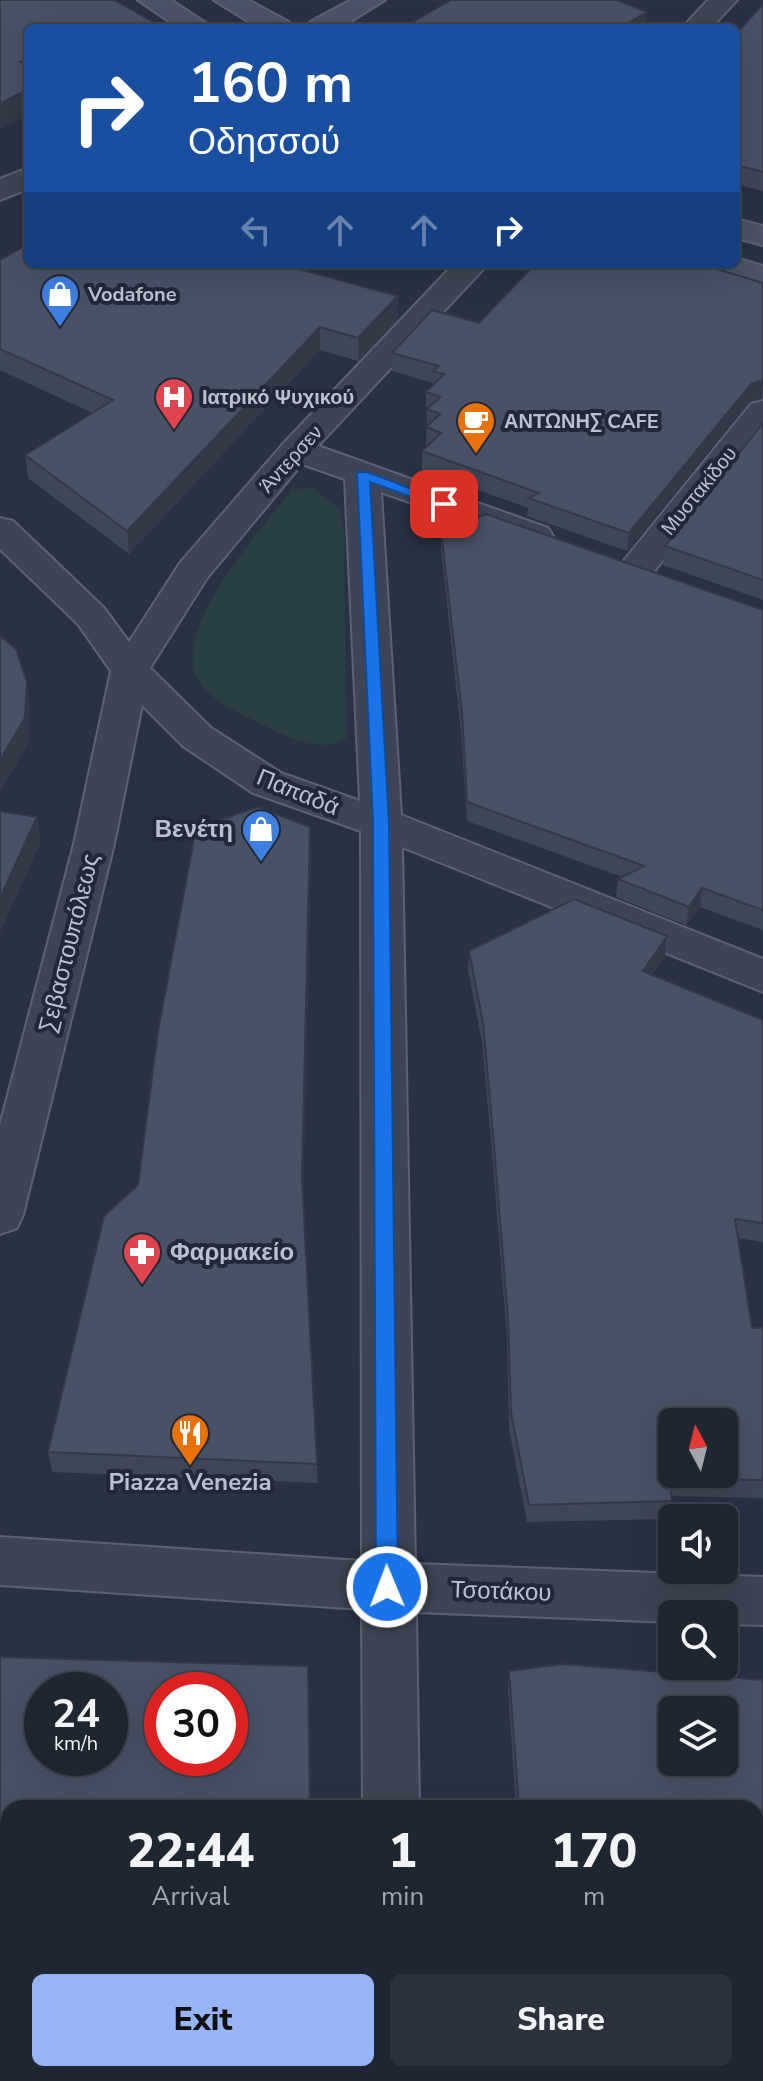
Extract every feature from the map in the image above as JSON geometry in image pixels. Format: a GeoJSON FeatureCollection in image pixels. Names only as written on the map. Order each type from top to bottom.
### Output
{"type":"FeatureCollection","features":[{"type":"Feature","properties":{"kind":"main road"},"geometry":{"type":"LineString","coordinates":[[152,0],[192,24]]}},
{"type":"Feature","properties":{"kind":"main road"},"geometry":{"type":"LineString","coordinates":[[228,0],[272,24]]}},
{"type":"Feature","properties":{"kind":"main road"},"geometry":{"type":"LineString","coordinates":[[327,24],[371,0]]}},
{"type":"Feature","properties":{"kind":"main road"},"geometry":{"type":"LineString","coordinates":[[740,229],[763,236]]}},
{"type":"Feature","properties":{"kind":"main road"},"geometry":{"type":"LineString","coordinates":[[737,268],[763,276]]}},
{"type":"Feature","properties":{"kind":"street"},"geometry":{"type":"LineString","coordinates":[[700,24],[723,0]]}},
{"type":"Feature","properties":{"kind":"street"},"geometry":{"type":"LineString","coordinates":[[0,191],[24,179]]}},
{"type":"Feature","properties":{"kind":"street","name":"Άντερσεν"},"geometry":{"type":"LineString","coordinates":[[130,670],[193,571],[296,450],[468,268]]}},
{"type":"Feature","properties":{"kind":"street","name":"Μυστακίδου"},"geometry":{"type":"LineString","coordinates":[[635,571],[763,411]]}},
{"type":"Feature","properties":{"kind":"street"},"geometry":{"type":"LineString","coordinates":[[296,450],[563,546]]}},
{"type":"Feature","properties":{"kind":"street"},"geometry":{"type":"LineString","coordinates":[[362,475],[381,823],[391,1800]]}},
{"type":"Feature","properties":{"kind":"street","name":"Παπαδά"},"geometry":{"type":"LineString","coordinates":[[0,529],[91,616],[130,670],[197,737],[267,783],[381,823],[763,976]]}},
{"type":"Feature","properties":{"kind":"street","name":"Σεβαστουπόλεως"},"geometry":{"type":"LineString","coordinates":[[0,1215],[94,844],[130,670]]}},
{"type":"Feature","properties":{"kind":"street","name":"Τσοτάκου"},"geometry":{"type":"LineString","coordinates":[[0,1561],[387,1587],[763,1601]]}},
{"type":"Feature","properties":{"kind":"green space"},"geometry":{"type":"Polygon","coordinates":[[[313,488],[340,509],[344,528],[346,738],[326,745],[306,743],[286,736],[219,701],[197,678],[192,657],[197,633],[208,607],[242,553],[292,489],[313,488]]]}},
{"type":"Feature","properties":{"kind":"building"},"geometry":{"type":"Polygon","coordinates":[[[0,0],[114,0],[157,24],[24,24],[24,61],[20,62],[24,64],[24,91],[0,104],[0,0]]]}},
{"type":"Feature","properties":{"kind":"building"},"geometry":{"type":"Polygon","coordinates":[[[451,0],[617,0],[647,12],[627,24],[409,24],[451,0]]]}},
{"type":"Feature","properties":{"kind":"building"},"geometry":{"type":"Polygon","coordinates":[[[763,4],[763,172],[740,166],[740,30],[763,4]]]}},
{"type":"Feature","properties":{"kind":"building"},"geometry":{"type":"Polygon","coordinates":[[[24,246],[24,268],[296,268],[398,296],[358,338],[320,327],[127,531],[25,455],[113,400],[0,349],[0,260],[24,246]]]}},
{"type":"Feature","properties":{"kind":"building"},"geometry":{"type":"Polygon","coordinates":[[[531,268],[713,268],[763,283],[763,380],[751,384],[629,533],[528,498],[539,493],[422,451],[441,433],[426,427],[440,414],[427,409],[440,397],[426,392],[444,374],[433,371],[439,366],[392,353],[432,310],[479,323],[531,268]]]}},
{"type":"Feature","properties":{"kind":"building"},"geometry":{"type":"Polygon","coordinates":[[[763,423],[763,580],[665,546],[763,423]]]}},
{"type":"Feature","properties":{"kind":"building"},"geometry":{"type":"Polygon","coordinates":[[[486,514],[763,610],[763,910],[702,888],[689,907],[618,879],[644,866],[467,802],[462,713],[441,531],[486,514]]]}},
{"type":"Feature","properties":{"kind":"building"},"geometry":{"type":"Polygon","coordinates":[[[0,636],[16,649],[27,682],[25,718],[0,760],[0,636]]]}},
{"type":"Feature","properties":{"kind":"building"},"geometry":{"type":"Polygon","coordinates":[[[258,807],[310,827],[302,1178],[317,1464],[48,1452],[104,1216],[138,1185],[158,1031],[196,828],[258,807]]]}},
{"type":"Feature","properties":{"kind":"building"},"geometry":{"type":"Polygon","coordinates":[[[0,811],[37,817],[0,898],[0,811]]]}},
{"type":"Feature","properties":{"kind":"building"},"geometry":{"type":"Polygon","coordinates":[[[574,899],[667,936],[643,971],[763,1020],[763,1223],[735,1219],[752,1328],[763,1328],[763,1480],[738,1480],[738,1408],[658,1408],[658,1488],[670,1488],[672,1501],[529,1505],[511,1412],[508,1319],[483,1023],[469,951],[574,899]]]}},
{"type":"Feature","properties":{"kind":"building"},"geometry":{"type":"Polygon","coordinates":[[[0,1657],[308,1666],[310,1800],[0,1800],[0,1657]]]}},
{"type":"Feature","properties":{"kind":"building"},"geometry":{"type":"Polygon","coordinates":[[[563,1664],[658,1672],[658,1680],[763,1680],[763,1800],[518,1800],[509,1671],[563,1664]]]}},
{"type":"Feature","properties":{"kind":"place","name":"Vodafone"},"geometry":{"type":"Point","coordinates":[60,328]}},
{"type":"Feature","properties":{"kind":"place","name":"Ιατρικό Ψυχικού"},"geometry":{"type":"Point","coordinates":[174,431]}},
{"type":"Feature","properties":{"kind":"place","name":"ΑΝΤΩΝΗΣ CAFE"},"geometry":{"type":"Point","coordinates":[476,455]}},
{"type":"Feature","properties":{"kind":"place","name":"Βενέτη"},"geometry":{"type":"Point","coordinates":[261,863]}},
{"type":"Feature","properties":{"kind":"place","name":"Φαρμακείο"},"geometry":{"type":"Point","coordinates":[142,1286]}},
{"type":"Feature","properties":{"kind":"place","name":"Piazza Venezia"},"geometry":{"type":"Point","coordinates":[190,1467]}},
{"type":"Feature","properties":{"kind":"route"},"geometry":{"type":"LineString","coordinates":[[387,1587],[381,823],[362,475],[444,504]]}}]}
